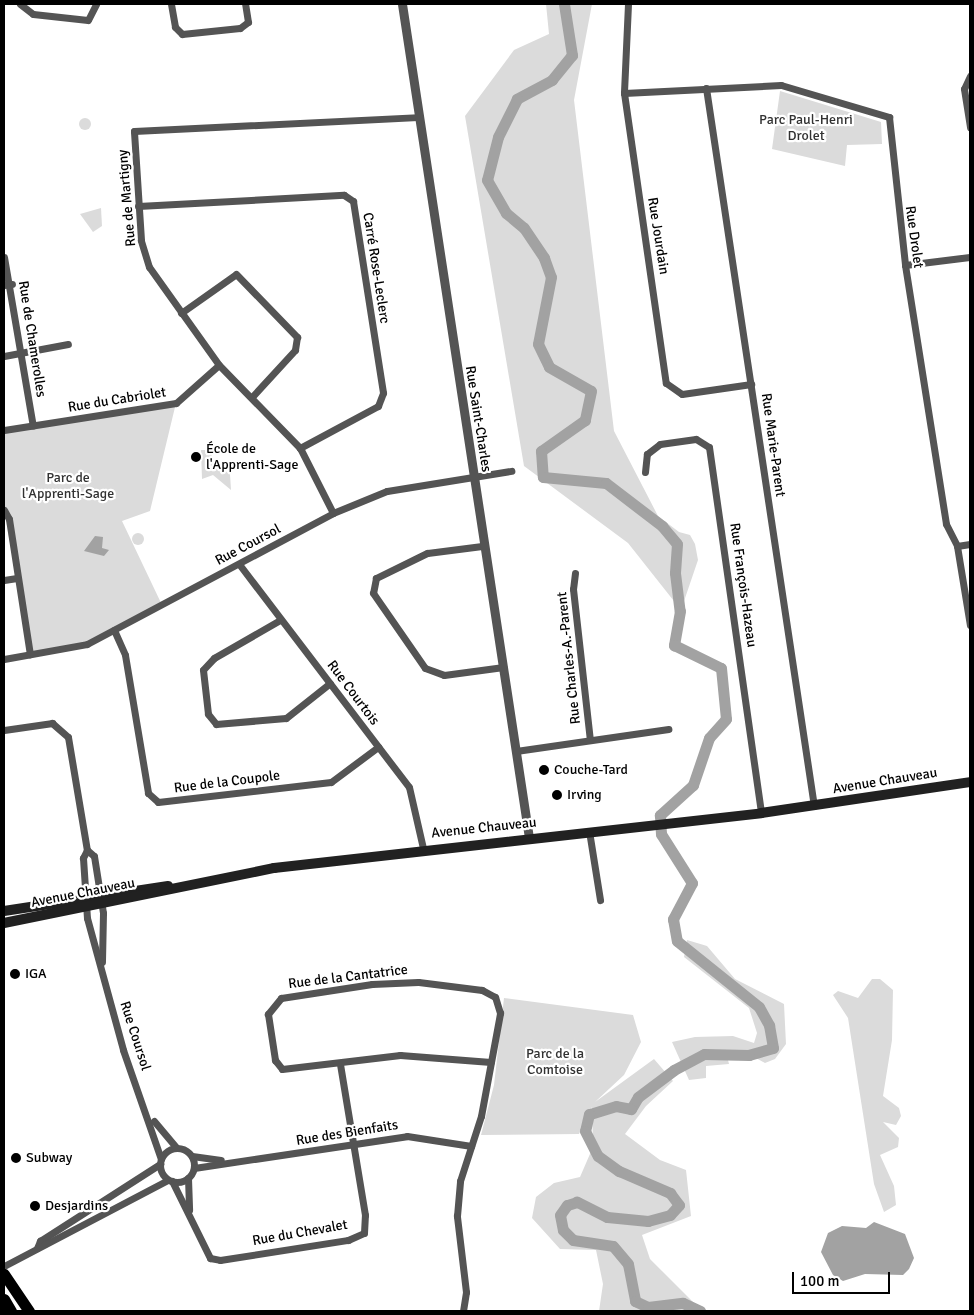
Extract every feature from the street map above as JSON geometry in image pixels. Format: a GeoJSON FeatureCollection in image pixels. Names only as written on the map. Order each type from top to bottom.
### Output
{"type":"FeatureCollection","features":[{"type":"Feature","properties":{"kind":"highway"},"geometry":{"type":"LineString","coordinates":[[4,1274],[29,1311]]}},
{"type":"Feature","properties":{"kind":"highway"},"geometry":{"type":"LineString","coordinates":[[4,1299],[11,1311]]}},
{"type":"Feature","properties":{"kind":"main road","name":"Avenue Chauveau"},"geometry":{"type":"LineString","coordinates":[[4,923],[101,898],[423,848],[673,824],[814,806],[970,782]]}},
{"type":"Feature","properties":{"kind":"main road"},"geometry":{"type":"LineString","coordinates":[[4,911],[85,901]]}},
{"type":"Feature","properties":{"kind":"street"},"geometry":{"type":"LineString","coordinates":[[20,4],[33,14],[88,20],[96,4]]}},
{"type":"Feature","properties":{"kind":"street"},"geometry":{"type":"LineString","coordinates":[[171,4],[175,27],[182,34],[240,28],[248,22],[245,4]]}},
{"type":"Feature","properties":{"kind":"street","name":"Rue Saint-Charles"},"geometry":{"type":"LineString","coordinates":[[402,4],[482,546],[503,667],[529,838]]}},
{"type":"Feature","properties":{"kind":"street","name":"Rue Jourdain"},"geometry":{"type":"LineString","coordinates":[[628,4],[624,94],[666,382],[682,394],[751,384]]}},
{"type":"Feature","properties":{"kind":"street"},"geometry":{"type":"LineString","coordinates":[[970,76],[964,89],[970,128]]}},
{"type":"Feature","properties":{"kind":"street","name":"Rue Drolet"},"geometry":{"type":"LineString","coordinates":[[624,94],[781,85],[888,117],[905,265],[946,524],[957,546],[970,625]]}},
{"type":"Feature","properties":{"kind":"street","name":"Rue Marie-Parent"},"geometry":{"type":"LineString","coordinates":[[706,88],[814,806]]}},
{"type":"Feature","properties":{"kind":"street","name":"Rue de Martigny"},"geometry":{"type":"LineString","coordinates":[[333,513],[300,448],[219,365],[149,267],[138,206],[134,132],[418,117]]}},
{"type":"Feature","properties":{"kind":"street","name":"Carré Rose-Leclerc"},"geometry":{"type":"LineString","coordinates":[[138,206],[344,195],[354,201],[383,393],[378,406],[300,448]]}},
{"type":"Feature","properties":{"kind":"street","name":"Rue de Chamerolles"},"geometry":{"type":"LineString","coordinates":[[4,257],[12,284],[33,426]]}},
{"type":"Feature","properties":{"kind":"street"},"geometry":{"type":"LineString","coordinates":[[905,265],[970,257]]}},
{"type":"Feature","properties":{"kind":"street"},"geometry":{"type":"LineString","coordinates":[[181,313],[236,274],[297,337],[295,350],[252,397]]}},
{"type":"Feature","properties":{"kind":"street"},"geometry":{"type":"LineString","coordinates":[[4,285],[12,284]]}},
{"type":"Feature","properties":{"kind":"street"},"geometry":{"type":"LineString","coordinates":[[4,356],[68,344]]}},
{"type":"Feature","properties":{"kind":"street","name":"Rue du Cabriolet"},"geometry":{"type":"LineString","coordinates":[[4,430],[176,403],[219,365]]}},
{"type":"Feature","properties":{"kind":"street","name":"Rue François-Hazeau"},"geometry":{"type":"LineString","coordinates":[[646,472],[647,454],[660,444],[696,438],[709,447],[761,813]]}},
{"type":"Feature","properties":{"kind":"street","name":"Rue Coursol"},"geometry":{"type":"LineString","coordinates":[[4,659],[87,644],[333,513],[387,491],[511,471]]}},
{"type":"Feature","properties":{"kind":"street"},"geometry":{"type":"LineString","coordinates":[[4,510],[30,654]]}},
{"type":"Feature","properties":{"kind":"street"},"geometry":{"type":"LineString","coordinates":[[957,546],[970,544]]}},
{"type":"Feature","properties":{"kind":"street"},"geometry":{"type":"LineString","coordinates":[[482,546],[427,554],[376,578],[373,593],[425,668],[444,675],[503,667]]}},
{"type":"Feature","properties":{"kind":"street","name":"Rue Courtois"},"geometry":{"type":"LineString","coordinates":[[239,564],[409,787],[423,848]]}},
{"type":"Feature","properties":{"kind":"street","name":"Rue Charles-A.-Parent"},"geometry":{"type":"LineString","coordinates":[[575,573],[573,589],[590,740]]}},
{"type":"Feature","properties":{"kind":"street"},"geometry":{"type":"LineString","coordinates":[[4,580],[17,578]]}},
{"type":"Feature","properties":{"kind":"street"},"geometry":{"type":"LineString","coordinates":[[280,620],[214,658],[203,670],[208,714],[216,724],[286,718],[330,683]]}},
{"type":"Feature","properties":{"kind":"street","name":"Rue de la Coupole"},"geometry":{"type":"LineString","coordinates":[[114,630],[125,655],[148,793],[158,802],[331,782],[378,747]]}},
{"type":"Feature","properties":{"kind":"street","name":"Rue Coursol"},"geometry":{"type":"LineString","coordinates":[[4,730],[52,723],[63,728],[87,850],[85,901],[123,1050],[149,1115],[160,1161]]}},
{"type":"Feature","properties":{"kind":"street","name":"Rue Charles-A.-Parent"},"geometry":{"type":"LineString","coordinates":[[516,751],[668,729]]}},
{"type":"Feature","properties":{"kind":"street"},"geometry":{"type":"LineString","coordinates":[[589,831],[600,900]]}},
{"type":"Feature","properties":{"kind":"street","name":"Rue Coursol"},"geometry":{"type":"LineString","coordinates":[[87,850],[94,856],[101,898],[102,963]]}},
{"type":"Feature","properties":{"kind":"street","name":"Rue de la Cantatrice"},"geometry":{"type":"LineString","coordinates":[[418,982],[482,990],[495,997],[500,1012],[491,1062],[400,1055],[340,1064],[282,1069],[275,1060],[268,1014],[273,1004],[281,998],[354,987],[418,982]]}},
{"type":"Feature","properties":{"kind":"street"},"geometry":{"type":"LineString","coordinates":[[463,1311],[466,1292],[457,1216],[460,1180],[471,1146],[491,1062]]}},
{"type":"Feature","properties":{"kind":"street","name":"Rue du Chevalet"},"geometry":{"type":"LineString","coordinates":[[170,1180],[190,1213],[202,1246],[210,1258],[220,1260],[348,1240],[364,1233],[365,1214],[340,1064]]}},
{"type":"Feature","properties":{"kind":"street","name":"Rue Coursol"},"geometry":{"type":"LineString","coordinates":[[149,1115],[176,1147]]}},
{"type":"Feature","properties":{"kind":"street","name":"Rue des Bienfaits"},"geometry":{"type":"LineString","coordinates":[[194,1168],[226,1161],[406,1136],[471,1146]]}},
{"type":"Feature","properties":{"kind":"street"},"geometry":{"type":"LineString","coordinates":[[4,1266],[170,1180],[188,1178],[194,1168],[192,1156],[176,1147],[160,1161],[40,1241],[37,1248]]}},
{"type":"Feature","properties":{"kind":"street","name":"Rue des Bienfaits"},"geometry":{"type":"LineString","coordinates":[[192,1156],[226,1161]]}},
{"type":"Feature","properties":{"kind":"street"},"geometry":{"type":"LineString","coordinates":[[160,1161],[170,1180]]}},
{"type":"Feature","properties":{"kind":"street","name":"Rue du Chevalet"},"geometry":{"type":"LineString","coordinates":[[188,1178],[190,1213]]}},
{"type":"Feature","properties":{"kind":"green space"},"geometry":{"type":"Polygon","coordinates":[[[546,4],[592,4],[574,100],[614,431],[658,516],[679,532],[690,535],[695,544],[698,560],[681,610],[628,543],[524,466],[465,116],[514,50],[549,34],[546,4]]]}},
{"type":"Feature","properties":{"kind":"green space","name":"Parc Paul-Henri Drolet"},"geometry":{"type":"Polygon","coordinates":[[[780,91],[881,122],[882,144],[847,145],[845,166],[772,149],[780,91]]]}},
{"type":"Feature","properties":{"kind":"green space"},"geometry":{"type":"Polygon","coordinates":[[[87,118],[90,119],[90,129],[83,130],[80,129],[79,122],[80,119],[87,118]]]}},
{"type":"Feature","properties":{"kind":"green space"},"geometry":{"type":"Polygon","coordinates":[[[101,208],[102,226],[93,232],[80,214],[101,208]]]}},
{"type":"Feature","properties":{"kind":"green space","name":"Parc de l'Apprenti-Sage"},"geometry":{"type":"Polygon","coordinates":[[[176,403],[150,511],[122,521],[162,605],[87,644],[30,654],[4,510],[4,430],[176,403]]]}},
{"type":"Feature","properties":{"kind":"green space"},"geometry":{"type":"Polygon","coordinates":[[[201,450],[209,450],[216,465],[230,474],[231,490],[213,475],[202,479],[201,450]]]}},
{"type":"Feature","properties":{"kind":"green space"},"geometry":{"type":"Polygon","coordinates":[[[136,533],[140,533],[144,539],[140,545],[136,545],[132,541],[132,537],[136,533]]]}},
{"type":"Feature","properties":{"kind":"green space"},"geometry":{"type":"Polygon","coordinates":[[[687,940],[707,946],[735,979],[784,1004],[786,1044],[775,1059],[765,1063],[756,1058],[728,1060],[729,1064],[706,1066],[706,1078],[689,1080],[672,1042],[695,1037],[733,1036],[754,1043],[757,1033],[749,1008],[684,957],[687,940]]]}},
{"type":"Feature","properties":{"kind":"green space"},"geometry":{"type":"Polygon","coordinates":[[[872,979],[880,979],[893,990],[892,1040],[883,1096],[899,1108],[901,1116],[896,1125],[883,1122],[899,1138],[898,1147],[880,1155],[894,1186],[896,1205],[884,1212],[874,1184],[848,1018],[833,995],[838,991],[858,998],[872,979]]]}},
{"type":"Feature","properties":{"kind":"green space","name":"Parc de la Comtoise"},"geometry":{"type":"Polygon","coordinates":[[[504,998],[633,1015],[641,1042],[624,1075],[595,1102],[654,1059],[673,1081],[646,1106],[625,1134],[660,1160],[686,1170],[691,1216],[642,1235],[650,1259],[702,1311],[599,1311],[603,1284],[596,1250],[560,1249],[532,1218],[536,1197],[554,1183],[580,1177],[593,1147],[592,1107],[579,1134],[481,1135],[494,1085],[504,998]]]}},
{"type":"Feature","properties":{"kind":"shaded area"},"geometry":{"type":"Polygon","coordinates":[[[95,536],[103,537],[102,548],[109,550],[104,556],[84,551],[95,536]]]}},
{"type":"Feature","properties":{"kind":"shaded area"},"geometry":{"type":"Polygon","coordinates":[[[874,1222],[905,1234],[914,1258],[909,1269],[903,1275],[865,1274],[843,1281],[833,1275],[821,1252],[828,1233],[842,1226],[866,1228],[874,1222]]]}},
{"type":"Feature","properties":{"kind":"waterway"},"geometry":{"type":"LineString","coordinates":[[564,4],[572,55],[552,80],[517,99],[498,137],[487,180],[506,213],[524,228],[544,258],[551,277],[538,344],[549,367],[591,391],[585,420],[541,451],[543,477],[606,483],[662,526],[677,544],[675,573],[680,611],[674,645],[721,668],[726,719],[709,738],[693,785],[660,815],[661,834],[692,883],[673,919],[677,941],[759,1007],[769,1025],[773,1048],[749,1055],[704,1054],[674,1070],[638,1097],[631,1109],[616,1106],[589,1114],[585,1131],[598,1156],[619,1171],[670,1193],[679,1205],[670,1215],[648,1221],[607,1217],[577,1202],[567,1205],[560,1215],[563,1230],[573,1240],[613,1246],[628,1264],[635,1301],[648,1307],[683,1303],[700,1311]]}},
{"type":"Feature","properties":{"kind":"place","name":"École de l'Apprenti-Sage"},"geometry":{"type":"Point","coordinates":[196,457]}},
{"type":"Feature","properties":{"kind":"place","name":"Couche-Tard"},"geometry":{"type":"Point","coordinates":[544,770]}},
{"type":"Feature","properties":{"kind":"place","name":"Irving"},"geometry":{"type":"Point","coordinates":[557,795]}},
{"type":"Feature","properties":{"kind":"place","name":"IGA"},"geometry":{"type":"Point","coordinates":[15,974]}},
{"type":"Feature","properties":{"kind":"place","name":"Subway"},"geometry":{"type":"Point","coordinates":[16,1158]}},
{"type":"Feature","properties":{"kind":"place","name":"Desjardins"},"geometry":{"type":"Point","coordinates":[35,1206]}}]}
